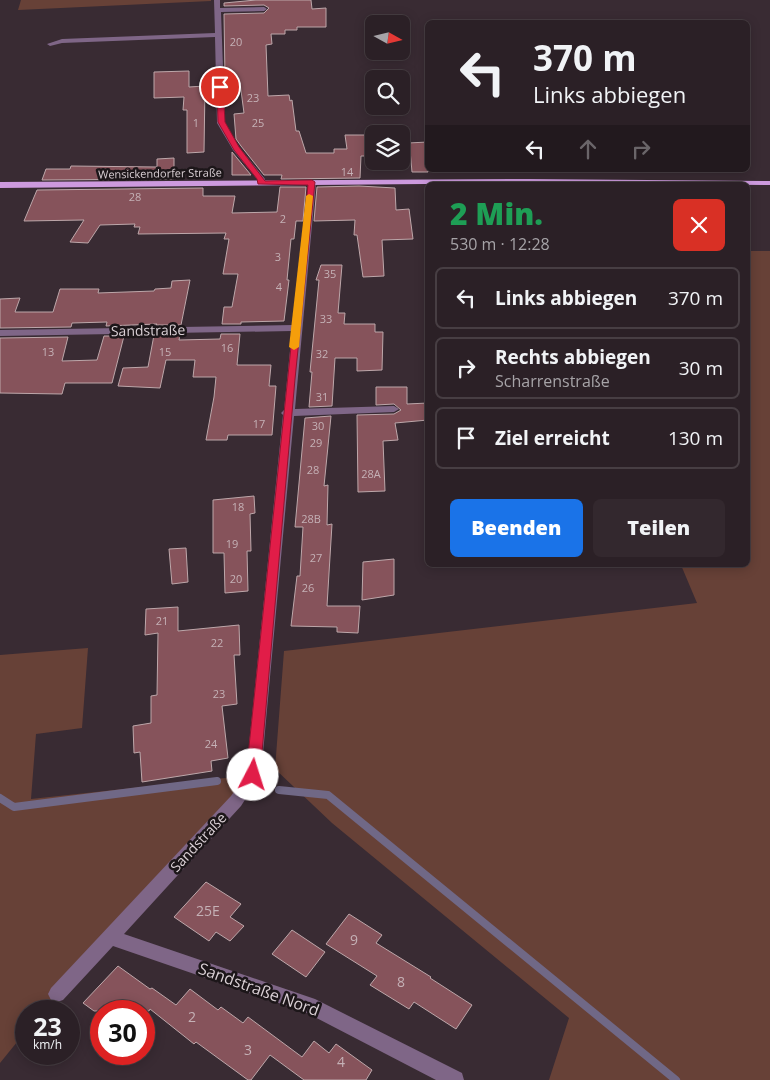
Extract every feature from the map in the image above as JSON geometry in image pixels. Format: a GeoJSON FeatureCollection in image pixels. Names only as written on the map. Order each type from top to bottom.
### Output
{"type":"FeatureCollection","features":[{"type":"Feature","properties":{"kind":"main road","name":"Wensickendorfer Straße"},"geometry":{"type":"LineString","coordinates":[[0,185],[530,181],[770,182]]}},
{"type":"Feature","properties":{"kind":"street"},"geometry":{"type":"LineString","coordinates":[[217,0],[222,122],[236,148],[261,179],[260,183]]}},
{"type":"Feature","properties":{"kind":"street"},"geometry":{"type":"LineString","coordinates":[[218,10],[264,9]]}},
{"type":"Feature","properties":{"kind":"street"},"geometry":{"type":"LineString","coordinates":[[50,44],[62,41],[218,35]]}},
{"type":"Feature","properties":{"kind":"street","name":"Sandstraße"},"geometry":{"type":"LineString","coordinates":[[57,994],[236,801],[253,775],[287,413],[312,182]]}},
{"type":"Feature","properties":{"kind":"street","name":"Sandstraße"},"geometry":{"type":"LineString","coordinates":[[0,333],[296,328]]}},
{"type":"Feature","properties":{"kind":"street"},"geometry":{"type":"LineString","coordinates":[[287,413],[394,409]]}},
{"type":"Feature","properties":{"kind":"street","name":"Sandstraße Nord"},"geometry":{"type":"LineString","coordinates":[[111,936],[309,1005],[455,1080]]}},
{"type":"Feature","properties":{"kind":"shaded area"},"geometry":{"type":"Polygon","coordinates":[[[21,0],[211,0],[211,1],[18,10],[21,0]]]}},
{"type":"Feature","properties":{"kind":"shaded area"},"geometry":{"type":"Polygon","coordinates":[[[750,251],[770,251],[770,1080],[549,1080],[569,1018],[332,823],[275,769],[284,651],[697,603],[682,567],[750,567],[750,251]]]}},
{"type":"Feature","properties":{"kind":"shaded area"},"geometry":{"type":"Polygon","coordinates":[[[88,648],[82,728],[36,734],[31,799],[253,775],[53,1000],[15,1000],[15,1045],[0,1063],[0,655],[88,648]]]}},
{"type":"Feature","properties":{"kind":"building"},"geometry":{"type":"Polygon","coordinates":[[[256,0],[311,0],[312,9],[326,8],[326,27],[297,27],[297,30],[285,30],[285,34],[271,34],[272,44],[266,45],[268,96],[289,95],[290,101],[292,100],[296,131],[299,131],[306,153],[334,153],[334,149],[347,149],[345,135],[365,135],[365,156],[361,156],[360,178],[281,179],[282,175],[264,175],[236,139],[234,114],[244,113],[240,83],[235,83],[235,77],[225,77],[224,14],[264,13],[269,8],[264,5],[224,6],[224,3],[256,0]]]}},
{"type":"Feature","properties":{"kind":"building"},"geometry":{"type":"Polygon","coordinates":[[[189,71],[189,87],[205,86],[204,152],[187,153],[187,110],[183,110],[184,97],[154,98],[154,72],[189,71]]]}},
{"type":"Feature","properties":{"kind":"building"},"geometry":{"type":"Polygon","coordinates":[[[425,142],[425,172],[412,172],[410,143],[425,142]]]}},
{"type":"Feature","properties":{"kind":"building"},"geometry":{"type":"Polygon","coordinates":[[[232,152],[251,175],[232,175],[232,152]]]}},
{"type":"Feature","properties":{"kind":"building"},"geometry":{"type":"Polygon","coordinates":[[[174,158],[174,179],[42,180],[46,169],[70,169],[71,166],[157,167],[157,159],[174,158]]]}},
{"type":"Feature","properties":{"kind":"building"},"geometry":{"type":"Polygon","coordinates":[[[359,186],[395,188],[396,210],[409,209],[413,239],[382,240],[384,276],[363,277],[357,235],[354,235],[355,220],[314,221],[317,187],[359,186]]]}},
{"type":"Feature","properties":{"kind":"building"},"geometry":{"type":"Polygon","coordinates":[[[280,187],[306,187],[303,221],[296,221],[294,239],[291,239],[284,321],[222,324],[224,307],[232,307],[238,274],[223,274],[229,239],[224,239],[226,233],[138,234],[140,227],[134,227],[135,224],[100,225],[88,243],[70,242],[84,220],[24,221],[37,190],[203,188],[203,196],[235,196],[232,213],[277,212],[280,187]]]}},
{"type":"Feature","properties":{"kind":"building"},"geometry":{"type":"Polygon","coordinates":[[[321,265],[342,265],[338,313],[345,313],[344,324],[375,324],[375,332],[383,332],[382,370],[357,371],[357,358],[335,358],[332,406],[309,407],[312,372],[310,372],[319,280],[316,280],[321,265]]]}},
{"type":"Feature","properties":{"kind":"building"},"geometry":{"type":"Polygon","coordinates":[[[190,280],[181,325],[106,326],[107,322],[72,323],[71,327],[0,328],[0,299],[20,298],[15,312],[53,312],[60,289],[99,289],[98,293],[154,291],[155,289],[171,288],[172,281],[190,280]]]}},
{"type":"Feature","properties":{"kind":"building"},"geometry":{"type":"Polygon","coordinates":[[[221,334],[240,334],[237,365],[271,365],[269,386],[276,386],[272,435],[228,435],[227,440],[206,440],[216,377],[193,377],[195,360],[166,360],[160,388],[118,386],[123,368],[148,367],[154,335],[180,335],[179,340],[220,339],[221,334]]]}},
{"type":"Feature","properties":{"kind":"building"},"geometry":{"type":"Polygon","coordinates":[[[104,336],[124,336],[112,383],[65,383],[62,394],[0,393],[0,338],[68,337],[62,361],[97,360],[104,336]]]}},
{"type":"Feature","properties":{"kind":"building"},"geometry":{"type":"Polygon","coordinates":[[[376,387],[407,387],[407,404],[425,403],[425,420],[395,423],[398,440],[383,441],[385,491],[358,492],[357,415],[394,414],[401,410],[394,404],[376,405],[376,387]]]}},
{"type":"Feature","properties":{"kind":"building"},"geometry":{"type":"Polygon","coordinates":[[[331,416],[324,486],[328,485],[327,525],[332,524],[327,606],[360,606],[358,633],[337,632],[337,627],[291,626],[297,576],[300,576],[303,527],[295,527],[305,418],[331,416]]]}},
{"type":"Feature","properties":{"kind":"building"},"geometry":{"type":"Polygon","coordinates":[[[254,496],[255,513],[250,514],[251,551],[247,551],[248,591],[225,593],[224,553],[213,553],[213,500],[254,496]]]}},
{"type":"Feature","properties":{"kind":"building"},"geometry":{"type":"Polygon","coordinates":[[[186,548],[188,582],[172,584],[169,549],[186,548]]]}},
{"type":"Feature","properties":{"kind":"building"},"geometry":{"type":"Polygon","coordinates":[[[394,559],[394,595],[362,600],[363,562],[394,559]]]}},
{"type":"Feature","properties":{"kind":"building"},"geometry":{"type":"Polygon","coordinates":[[[178,607],[178,631],[239,625],[240,655],[234,655],[237,704],[222,706],[228,758],[211,761],[212,771],[142,782],[140,752],[134,753],[133,726],[151,723],[151,696],[157,695],[158,633],[145,635],[146,609],[178,607]]]}},
{"type":"Feature","properties":{"kind":"building"},"geometry":{"type":"Polygon","coordinates":[[[206,882],[241,904],[230,917],[244,926],[230,941],[216,932],[209,941],[174,917],[206,882]]]}},
{"type":"Feature","properties":{"kind":"building"},"geometry":{"type":"Polygon","coordinates":[[[349,914],[382,935],[376,943],[472,1005],[456,1029],[414,1002],[409,1009],[370,985],[377,976],[326,944],[349,914]]]}},
{"type":"Feature","properties":{"kind":"building"},"geometry":{"type":"Polygon","coordinates":[[[292,930],[325,952],[306,977],[272,954],[292,930]]]}},
{"type":"Feature","properties":{"kind":"building"},"geometry":{"type":"Polygon","coordinates":[[[118,966],[176,1005],[190,989],[218,1010],[221,1007],[243,1023],[248,1017],[302,1057],[314,1041],[329,1053],[336,1044],[372,1070],[366,1080],[304,1080],[270,1055],[251,1080],[248,1080],[196,1042],[194,1044],[155,1013],[155,1000],[90,1000],[90,1008],[83,1003],[118,966]]]}},
{"type":"Feature","properties":{"kind":"waterway"},"geometry":{"type":"LineString","coordinates":[[0,798],[14,807],[217,781]]}},
{"type":"Feature","properties":{"kind":"waterway"},"geometry":{"type":"LineString","coordinates":[[279,790],[328,795],[676,1080]]}},
{"type":"Feature","properties":{"kind":"slow traffic"},"geometry":{"type":"LineString","coordinates":[[294,347],[309,196]]}},
{"type":"Feature","properties":{"kind":"route"},"geometry":{"type":"LineString","coordinates":[[220,87],[222,122],[236,148],[261,179],[260,183],[312,182],[253,775]]}}]}
